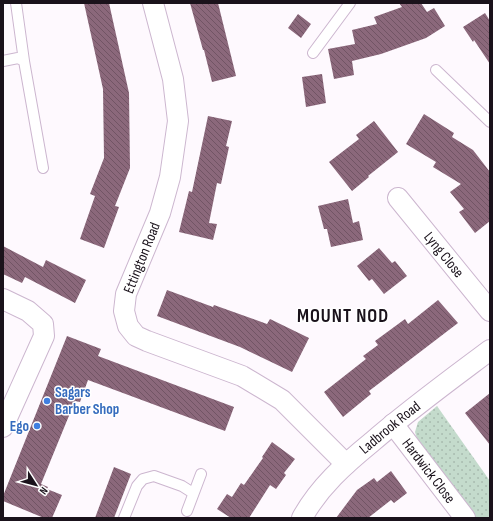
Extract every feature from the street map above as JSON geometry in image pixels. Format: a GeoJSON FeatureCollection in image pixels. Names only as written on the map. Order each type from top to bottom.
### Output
{"type":"FeatureCollection","features":[{"type":"Feature","properties":{"kind":"street","name":"Ettington Road"},"geometry":{"type":"LineString","coordinates":[[153,3],[172,79],[178,121],[170,177],[160,213],[126,294],[124,311],[128,326],[136,336],[242,376],[282,400],[346,464]]}},
{"type":"Feature","properties":{"kind":"street","name":"Lyng Close"},"geometry":{"type":"LineString","coordinates":[[398,198],[490,311]]}},
{"type":"Feature","properties":{"kind":"street"},"geometry":{"type":"LineString","coordinates":[[3,298],[28,311],[43,324],[44,336],[3,427]]}},
{"type":"Feature","properties":{"kind":"street","name":"Ladbrook Road"},"geometry":{"type":"LineString","coordinates":[[302,518],[325,485],[346,464],[393,424],[490,350]]}},
{"type":"Feature","properties":{"kind":"street","name":"Hardwick Close"},"geometry":{"type":"LineString","coordinates":[[393,424],[465,518]]}},
{"type":"Feature","properties":{"kind":"lane"},"geometry":{"type":"LineString","coordinates":[[16,3],[24,61],[43,168]]}},
{"type":"Feature","properties":{"kind":"lane"},"geometry":{"type":"LineString","coordinates":[[313,53],[350,3]]}},
{"type":"Feature","properties":{"kind":"lane"},"geometry":{"type":"LineString","coordinates":[[3,61],[18,58],[24,61]]}},
{"type":"Feature","properties":{"kind":"lane"},"geometry":{"type":"LineString","coordinates":[[436,70],[490,122]]}},
{"type":"Feature","properties":{"kind":"lane"},"geometry":{"type":"LineString","coordinates":[[187,511],[201,474]]}},
{"type":"Feature","properties":{"kind":"lane"},"geometry":{"type":"LineString","coordinates":[[124,518],[137,486],[143,479],[154,476],[182,486],[193,493]]}},
{"type":"Feature","properties":{"kind":"green space"},"geometry":{"type":"Polygon","coordinates":[[[437,406],[490,481],[490,518],[473,518],[418,442],[415,432],[418,422],[437,406]]]}},
{"type":"Feature","properties":{"kind":"building"},"geometry":{"type":"Polygon","coordinates":[[[84,3],[109,3],[129,93],[130,168],[115,206],[119,207],[104,248],[80,239],[95,196],[90,194],[104,158],[103,89],[84,3]]]}},
{"type":"Feature","properties":{"kind":"building"},"geometry":{"type":"Polygon","coordinates":[[[190,3],[218,3],[236,76],[212,82],[190,3]]]}},
{"type":"Feature","properties":{"kind":"building"},"geometry":{"type":"Polygon","coordinates":[[[399,3],[421,3],[427,12],[434,8],[445,26],[426,38],[381,54],[352,61],[354,75],[334,79],[328,49],[355,44],[352,30],[377,24],[374,17],[402,7],[399,3]]]}},
{"type":"Feature","properties":{"kind":"building"},"geometry":{"type":"Polygon","coordinates":[[[485,13],[490,21],[490,64],[474,40],[473,42],[463,27],[485,13]]]}},
{"type":"Feature","properties":{"kind":"building"},"geometry":{"type":"Polygon","coordinates":[[[298,14],[311,24],[301,38],[288,28],[298,14]]]}},
{"type":"Feature","properties":{"kind":"building"},"geometry":{"type":"Polygon","coordinates":[[[322,74],[326,103],[306,107],[302,77],[322,74]]]}},
{"type":"Feature","properties":{"kind":"building"},"geometry":{"type":"Polygon","coordinates":[[[424,114],[454,133],[452,137],[473,150],[490,172],[490,221],[475,233],[459,212],[464,209],[450,192],[461,184],[433,167],[436,162],[406,144],[424,114]]]}},
{"type":"Feature","properties":{"kind":"building"},"geometry":{"type":"Polygon","coordinates":[[[208,116],[232,121],[226,146],[229,147],[221,184],[217,183],[209,223],[217,224],[213,240],[179,232],[189,191],[192,192],[208,116]]]}},
{"type":"Feature","properties":{"kind":"building"},"geometry":{"type":"Polygon","coordinates":[[[374,121],[398,152],[352,191],[329,162],[359,139],[356,135],[374,121]]]}},
{"type":"Feature","properties":{"kind":"building"},"geometry":{"type":"Polygon","coordinates":[[[348,199],[353,223],[359,221],[363,240],[331,247],[327,229],[324,229],[318,206],[348,199]]]}},
{"type":"Feature","properties":{"kind":"building"},"geometry":{"type":"Polygon","coordinates":[[[3,246],[43,267],[46,260],[86,280],[75,303],[25,277],[22,283],[3,274],[3,246]]]}},
{"type":"Feature","properties":{"kind":"building"},"geometry":{"type":"Polygon","coordinates":[[[379,248],[392,263],[395,261],[407,276],[384,294],[372,279],[369,281],[357,266],[379,248]]]}},
{"type":"Feature","properties":{"kind":"building"},"geometry":{"type":"Polygon","coordinates":[[[167,290],[213,307],[214,305],[267,324],[270,319],[309,338],[292,372],[240,347],[157,316],[167,290]]]}},
{"type":"Feature","properties":{"kind":"building"},"geometry":{"type":"Polygon","coordinates":[[[438,300],[458,323],[369,391],[371,394],[343,417],[324,392],[366,359],[363,356],[378,345],[375,341],[405,319],[408,324],[438,300]]]}},
{"type":"Feature","properties":{"kind":"building"},"geometry":{"type":"Polygon","coordinates":[[[67,336],[101,349],[98,356],[234,407],[225,431],[88,380],[80,402],[75,401],[41,484],[48,487],[47,489],[62,495],[52,518],[44,518],[3,501],[3,496],[67,336]]]}},
{"type":"Feature","properties":{"kind":"building"},"geometry":{"type":"Polygon","coordinates":[[[490,393],[490,445],[465,413],[490,393]]]}},
{"type":"Feature","properties":{"kind":"building"},"geometry":{"type":"Polygon","coordinates":[[[272,442],[295,459],[284,473],[286,475],[276,489],[270,485],[249,518],[231,518],[217,509],[227,494],[232,497],[241,483],[244,485],[272,442]]]}},
{"type":"Feature","properties":{"kind":"building"},"geometry":{"type":"Polygon","coordinates":[[[114,467],[131,474],[114,518],[95,518],[114,467]]]}},
{"type":"Feature","properties":{"kind":"building"},"geometry":{"type":"Polygon","coordinates":[[[391,471],[407,493],[394,503],[391,500],[368,518],[336,518],[357,490],[374,478],[377,482],[391,471]]]}},
{"type":"Feature","properties":{"kind":"place","name":"Sagars Barber Shop"},"geometry":{"type":"Point","coordinates":[47,401]}},
{"type":"Feature","properties":{"kind":"place","name":"Ego"},"geometry":{"type":"Point","coordinates":[37,426]}},
{"type":"Feature","properties":{"kind":"district","name":"MOUNT NOD"},"geometry":{"type":"Point","coordinates":[343,316]}}]}
